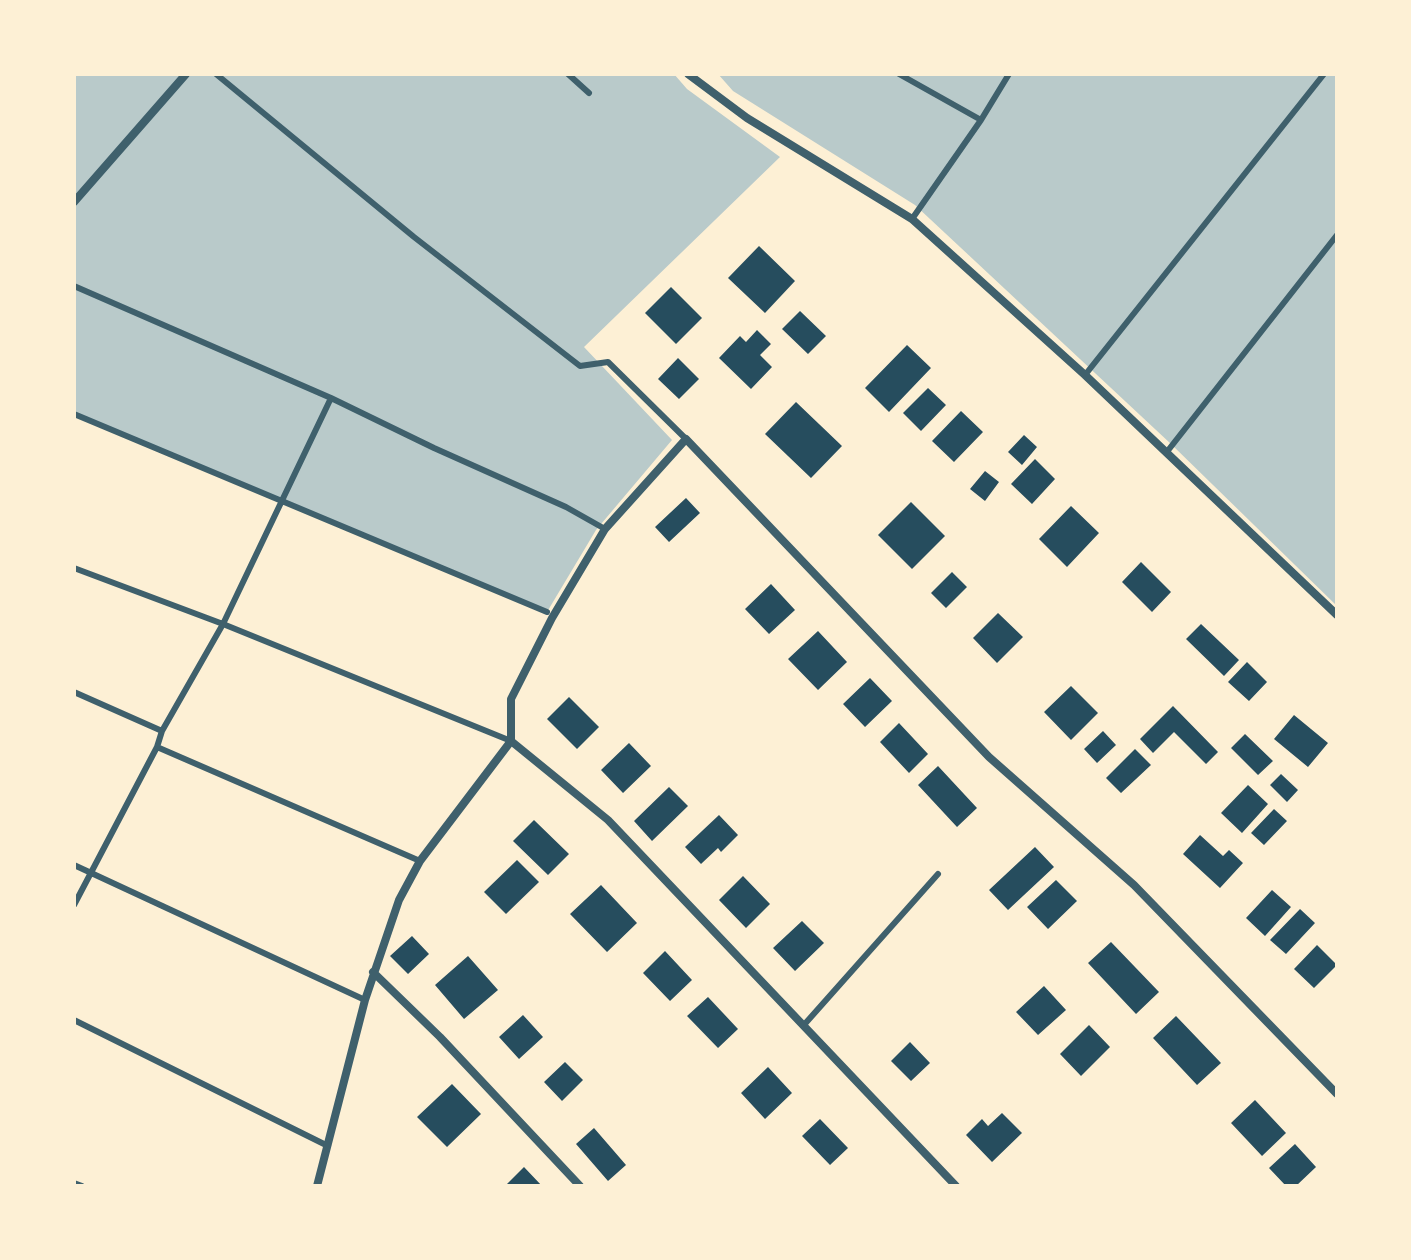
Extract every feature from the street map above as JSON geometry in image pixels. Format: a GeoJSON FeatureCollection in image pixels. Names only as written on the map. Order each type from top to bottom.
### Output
{"type":"FeatureCollection","features":[{"type":"Feature","properties":{"kind":"street"},"geometry":{"type":"LineString","coordinates":[[74,202],[186,74]]}},
{"type":"Feature","properties":{"kind":"street"},"geometry":{"type":"LineString","coordinates":[[688,74],[747,118],[912,219],[1085,375],[1337,615]]}},
{"type":"Feature","properties":{"kind":"street"},"geometry":{"type":"LineString","coordinates":[[317,1186],[373,972],[399,900],[420,861],[511,741],[511,699],[552,618],[605,529],[686,439],[989,757],[1134,885],[1337,1094]]}},
{"type":"Feature","properties":{"kind":"street"},"geometry":{"type":"LineString","coordinates":[[511,741],[608,820],[956,1186]]}},
{"type":"Feature","properties":{"kind":"street"},"geometry":{"type":"LineString","coordinates":[[373,972],[440,1037],[580,1186]]}},
{"type":"Feature","properties":{"kind":"lane"},"geometry":{"type":"LineString","coordinates":[[216,74],[414,237],[580,366],[608,362],[686,439]]}},
{"type":"Feature","properties":{"kind":"lane"},"geometry":{"type":"LineString","coordinates":[[568,74],[589,93]]}},
{"type":"Feature","properties":{"kind":"lane"},"geometry":{"type":"LineString","coordinates":[[899,74],[981,120]]}},
{"type":"Feature","properties":{"kind":"lane"},"geometry":{"type":"LineString","coordinates":[[912,219],[1009,74]]}},
{"type":"Feature","properties":{"kind":"lane"},"geometry":{"type":"LineString","coordinates":[[1085,375],[1324,74]]}},
{"type":"Feature","properties":{"kind":"lane"},"geometry":{"type":"LineString","coordinates":[[1166,453],[1337,235]]}},
{"type":"Feature","properties":{"kind":"lane"},"geometry":{"type":"LineString","coordinates":[[74,286],[331,398],[566,507],[605,529]]}},
{"type":"Feature","properties":{"kind":"lane"},"geometry":{"type":"LineString","coordinates":[[74,905],[157,747],[162,731],[223,624],[331,398]]}},
{"type":"Feature","properties":{"kind":"lane"},"geometry":{"type":"LineString","coordinates":[[74,414],[547,612]]}},
{"type":"Feature","properties":{"kind":"lane"},"geometry":{"type":"LineString","coordinates":[[74,568],[223,624],[511,741]]}},
{"type":"Feature","properties":{"kind":"lane"},"geometry":{"type":"LineString","coordinates":[[74,692],[162,731]]}},
{"type":"Feature","properties":{"kind":"lane"},"geometry":{"type":"LineString","coordinates":[[157,747],[420,861]]}},
{"type":"Feature","properties":{"kind":"lane"},"geometry":{"type":"LineString","coordinates":[[74,865],[365,1000]]}},
{"type":"Feature","properties":{"kind":"lane"},"geometry":{"type":"LineString","coordinates":[[803,1026],[938,874]]}},
{"type":"Feature","properties":{"kind":"lane"},"geometry":{"type":"LineString","coordinates":[[74,1020],[328,1146]]}},
{"type":"Feature","properties":{"kind":"lane"},"geometry":{"type":"LineString","coordinates":[[74,1183],[82,1186]]}},
{"type":"Feature","properties":{"kind":"shaded area"},"geometry":{"type":"Polygon","coordinates":[[[74,74],[674,74],[687,89],[780,157],[584,347],[672,440],[596,530],[547,612],[74,414],[74,74]]]}},
{"type":"Feature","properties":{"kind":"shaded area"},"geometry":{"type":"Polygon","coordinates":[[[718,74],[1337,74],[1337,606],[1171,444],[915,205],[733,91],[718,74]]]}},
{"type":"Feature","properties":{"kind":"building"},"geometry":{"type":"Polygon","coordinates":[[[759,246],[795,281],[765,313],[728,278],[759,246]]]}},
{"type":"Feature","properties":{"kind":"building"},"geometry":{"type":"Polygon","coordinates":[[[671,287],[702,318],[676,344],[645,313],[671,287]]]}},
{"type":"Feature","properties":{"kind":"building"},"geometry":{"type":"Polygon","coordinates":[[[800,311],[826,336],[808,354],[782,329],[800,311]]]}},
{"type":"Feature","properties":{"kind":"building"},"geometry":{"type":"Polygon","coordinates":[[[757,330],[771,344],[760,355],[772,367],[751,389],[719,358],[740,336],[746,342],[757,330]]]}},
{"type":"Feature","properties":{"kind":"building"},"geometry":{"type":"Polygon","coordinates":[[[907,345],[931,368],[889,412],[865,388],[907,345]]]}},
{"type":"Feature","properties":{"kind":"building"},"geometry":{"type":"Polygon","coordinates":[[[678,358],[699,379],[679,399],[658,379],[678,358]]]}},
{"type":"Feature","properties":{"kind":"building"},"geometry":{"type":"Polygon","coordinates":[[[928,388],[946,405],[921,431],[903,413],[928,388]]]}},
{"type":"Feature","properties":{"kind":"building"},"geometry":{"type":"Polygon","coordinates":[[[796,402],[842,446],[811,478],[765,434],[796,402]]]}},
{"type":"Feature","properties":{"kind":"building"},"geometry":{"type":"Polygon","coordinates":[[[961,411],[983,432],[954,462],[932,441],[961,411]]]}},
{"type":"Feature","properties":{"kind":"building"},"geometry":{"type":"Polygon","coordinates":[[[1024,435],[1037,447],[1022,465],[1008,452],[1024,435]]]}},
{"type":"Feature","properties":{"kind":"building"},"geometry":{"type":"Polygon","coordinates":[[[1035,459],[1055,479],[1032,504],[1011,484],[1035,459]]]}},
{"type":"Feature","properties":{"kind":"building"},"geometry":{"type":"Polygon","coordinates":[[[985,471],[999,482],[985,501],[970,489],[985,471]]]}},
{"type":"Feature","properties":{"kind":"building"},"geometry":{"type":"Polygon","coordinates":[[[686,498],[700,513],[669,542],[655,527],[686,498]]]}},
{"type":"Feature","properties":{"kind":"building"},"geometry":{"type":"Polygon","coordinates":[[[911,502],[945,536],[912,569],[878,535],[911,502]]]}},
{"type":"Feature","properties":{"kind":"building"},"geometry":{"type":"Polygon","coordinates":[[[1071,506],[1099,533],[1067,567],[1039,539],[1071,506]]]}},
{"type":"Feature","properties":{"kind":"building"},"geometry":{"type":"Polygon","coordinates":[[[1141,562],[1171,592],[1152,612],[1122,582],[1141,562]]]}},
{"type":"Feature","properties":{"kind":"building"},"geometry":{"type":"Polygon","coordinates":[[[952,572],[967,587],[946,608],[931,593],[952,572]]]}},
{"type":"Feature","properties":{"kind":"building"},"geometry":{"type":"Polygon","coordinates":[[[771,584],[795,610],[769,634],[745,609],[771,584]]]}},
{"type":"Feature","properties":{"kind":"building"},"geometry":{"type":"Polygon","coordinates":[[[998,613],[1023,637],[997,663],[973,638],[998,613]]]}},
{"type":"Feature","properties":{"kind":"building"},"geometry":{"type":"Polygon","coordinates":[[[1201,624],[1239,660],[1224,676],[1186,639],[1201,624]]]}},
{"type":"Feature","properties":{"kind":"building"},"geometry":{"type":"Polygon","coordinates":[[[818,631],[847,662],[818,690],[788,659],[818,631]]]}},
{"type":"Feature","properties":{"kind":"building"},"geometry":{"type":"Polygon","coordinates":[[[1247,662],[1267,682],[1249,701],[1228,682],[1247,662]]]}},
{"type":"Feature","properties":{"kind":"building"},"geometry":{"type":"Polygon","coordinates":[[[870,678],[892,701],[865,727],[843,704],[870,678]]]}},
{"type":"Feature","properties":{"kind":"building"},"geometry":{"type":"Polygon","coordinates":[[[1071,686],[1098,713],[1071,740],[1044,712],[1071,686]]]}},
{"type":"Feature","properties":{"kind":"building"},"geometry":{"type":"Polygon","coordinates":[[[569,697],[599,727],[577,749],[547,719],[569,697]]]}},
{"type":"Feature","properties":{"kind":"building"},"geometry":{"type":"Polygon","coordinates":[[[1173,706],[1218,752],[1206,764],[1174,732],[1153,753],[1140,739],[1173,706]]]}},
{"type":"Feature","properties":{"kind":"building"},"geometry":{"type":"Polygon","coordinates":[[[1294,715],[1328,743],[1308,767],[1274,739],[1294,715]]]}},
{"type":"Feature","properties":{"kind":"building"},"geometry":{"type":"Polygon","coordinates":[[[899,723],[928,754],[909,773],[880,742],[899,723]]]}},
{"type":"Feature","properties":{"kind":"building"},"geometry":{"type":"Polygon","coordinates":[[[1103,731],[1116,745],[1097,763],[1084,749],[1103,731]]]}},
{"type":"Feature","properties":{"kind":"building"},"geometry":{"type":"Polygon","coordinates":[[[1245,734],[1273,761],[1258,775],[1231,748],[1245,734]]]}},
{"type":"Feature","properties":{"kind":"building"},"geometry":{"type":"Polygon","coordinates":[[[629,743],[651,766],[623,793],[601,770],[629,743]]]}},
{"type":"Feature","properties":{"kind":"building"},"geometry":{"type":"Polygon","coordinates":[[[1135,749],[1151,765],[1121,793],[1106,778],[1135,749]]]}},
{"type":"Feature","properties":{"kind":"building"},"geometry":{"type":"Polygon","coordinates":[[[938,766],[977,808],[957,827],[918,785],[938,766]]]}},
{"type":"Feature","properties":{"kind":"building"},"geometry":{"type":"Polygon","coordinates":[[[1281,774],[1298,790],[1287,802],[1270,785],[1281,774]]]}},
{"type":"Feature","properties":{"kind":"building"},"geometry":{"type":"Polygon","coordinates":[[[1248,785],[1268,804],[1242,833],[1221,813],[1248,785]]]}},
{"type":"Feature","properties":{"kind":"building"},"geometry":{"type":"Polygon","coordinates":[[[669,787],[688,806],[652,841],[634,821],[669,787]]]}},
{"type":"Feature","properties":{"kind":"building"},"geometry":{"type":"Polygon","coordinates":[[[1274,809],[1287,821],[1264,845],[1251,833],[1274,809]]]}},
{"type":"Feature","properties":{"kind":"building"},"geometry":{"type":"Polygon","coordinates":[[[719,815],[738,835],[721,852],[718,848],[701,864],[685,847],[719,815]]]}},
{"type":"Feature","properties":{"kind":"building"},"geometry":{"type":"Polygon","coordinates":[[[534,820],[569,854],[548,875],[513,841],[534,820]]]}},
{"type":"Feature","properties":{"kind":"building"},"geometry":{"type":"Polygon","coordinates":[[[1200,835],[1223,856],[1229,850],[1243,863],[1220,888],[1183,854],[1200,835]]]}},
{"type":"Feature","properties":{"kind":"building"},"geometry":{"type":"Polygon","coordinates":[[[1035,847],[1054,867],[1008,910],[989,890],[1035,847]]]}},
{"type":"Feature","properties":{"kind":"building"},"geometry":{"type":"Polygon","coordinates":[[[517,860],[539,882],[506,914],[484,892],[517,860]]]}},
{"type":"Feature","properties":{"kind":"building"},"geometry":{"type":"Polygon","coordinates":[[[743,876],[770,904],[746,928],[719,900],[743,876]]]}},
{"type":"Feature","properties":{"kind":"building"},"geometry":{"type":"Polygon","coordinates":[[[1056,880],[1077,901],[1048,929],[1027,907],[1056,880]]]}},
{"type":"Feature","properties":{"kind":"building"},"geometry":{"type":"Polygon","coordinates":[[[601,885],[637,923],[607,952],[570,914],[601,885]]]}},
{"type":"Feature","properties":{"kind":"building"},"geometry":{"type":"Polygon","coordinates":[[[1272,890],[1291,907],[1265,936],[1246,918],[1272,890]]]}},
{"type":"Feature","properties":{"kind":"building"},"geometry":{"type":"Polygon","coordinates":[[[1300,909],[1315,923],[1286,954],[1270,940],[1300,909]]]}},
{"type":"Feature","properties":{"kind":"building"},"geometry":{"type":"Polygon","coordinates":[[[802,921],[824,943],[795,971],[773,948],[802,921]]]}},
{"type":"Feature","properties":{"kind":"building"},"geometry":{"type":"Polygon","coordinates":[[[412,936],[429,954],[408,974],[390,956],[412,936]]]}},
{"type":"Feature","properties":{"kind":"building"},"geometry":{"type":"Polygon","coordinates":[[[1111,942],[1159,992],[1136,1014],[1088,963],[1111,942]]]}},
{"type":"Feature","properties":{"kind":"building"},"geometry":{"type":"Polygon","coordinates":[[[1317,945],[1337,965],[1314,988],[1294,969],[1317,945]]]}},
{"type":"Feature","properties":{"kind":"building"},"geometry":{"type":"Polygon","coordinates":[[[665,951],[692,980],[670,1001],[643,973],[665,951]]]}},
{"type":"Feature","properties":{"kind":"building"},"geometry":{"type":"Polygon","coordinates":[[[468,956],[498,990],[464,1019],[435,985],[468,956]]]}},
{"type":"Feature","properties":{"kind":"building"},"geometry":{"type":"Polygon","coordinates":[[[1044,986],[1066,1010],[1038,1035],[1016,1012],[1044,986]]]}},
{"type":"Feature","properties":{"kind":"building"},"geometry":{"type":"Polygon","coordinates":[[[708,997],[738,1029],[718,1048],[687,1016],[708,997]]]}},
{"type":"Feature","properties":{"kind":"building"},"geometry":{"type":"Polygon","coordinates":[[[523,1015],[543,1037],[519,1059],[499,1037],[523,1015]]]}},
{"type":"Feature","properties":{"kind":"building"},"geometry":{"type":"Polygon","coordinates":[[[1176,1016],[1221,1063],[1197,1085],[1153,1038],[1176,1016]]]}},
{"type":"Feature","properties":{"kind":"building"},"geometry":{"type":"Polygon","coordinates":[[[1089,1025],[1110,1047],[1081,1076],[1060,1054],[1089,1025]]]}},
{"type":"Feature","properties":{"kind":"building"},"geometry":{"type":"Polygon","coordinates":[[[910,1042],[930,1063],[911,1081],[891,1061],[910,1042]]]}},
{"type":"Feature","properties":{"kind":"building"},"geometry":{"type":"Polygon","coordinates":[[[565,1062],[583,1080],[562,1101],[544,1082],[565,1062]]]}},
{"type":"Feature","properties":{"kind":"building"},"geometry":{"type":"Polygon","coordinates":[[[768,1067],[792,1093],[765,1119],[741,1093],[768,1067]]]}},
{"type":"Feature","properties":{"kind":"building"},"geometry":{"type":"Polygon","coordinates":[[[452,1084],[481,1114],[447,1147],[417,1117],[452,1084]]]}},
{"type":"Feature","properties":{"kind":"building"},"geometry":{"type":"Polygon","coordinates":[[[1255,1100],[1286,1133],[1262,1156],[1231,1123],[1255,1100]]]}},
{"type":"Feature","properties":{"kind":"building"},"geometry":{"type":"Polygon","coordinates":[[[1002,1113],[1022,1133],[992,1162],[966,1135],[982,1119],[988,1126],[1002,1113]]]}},
{"type":"Feature","properties":{"kind":"building"},"geometry":{"type":"Polygon","coordinates":[[[820,1119],[848,1148],[830,1165],[802,1136],[820,1119]]]}},
{"type":"Feature","properties":{"kind":"building"},"geometry":{"type":"Polygon","coordinates":[[[594,1128],[626,1165],[608,1181],[576,1144],[594,1128]]]}},
{"type":"Feature","properties":{"kind":"building"},"geometry":{"type":"Polygon","coordinates":[[[1295,1144],[1316,1167],[1296,1186],[1286,1186],[1269,1168],[1295,1144]]]}},
{"type":"Feature","properties":{"kind":"building"},"geometry":{"type":"Polygon","coordinates":[[[524,1167],[542,1186],[505,1186],[524,1167]]]}}]}
